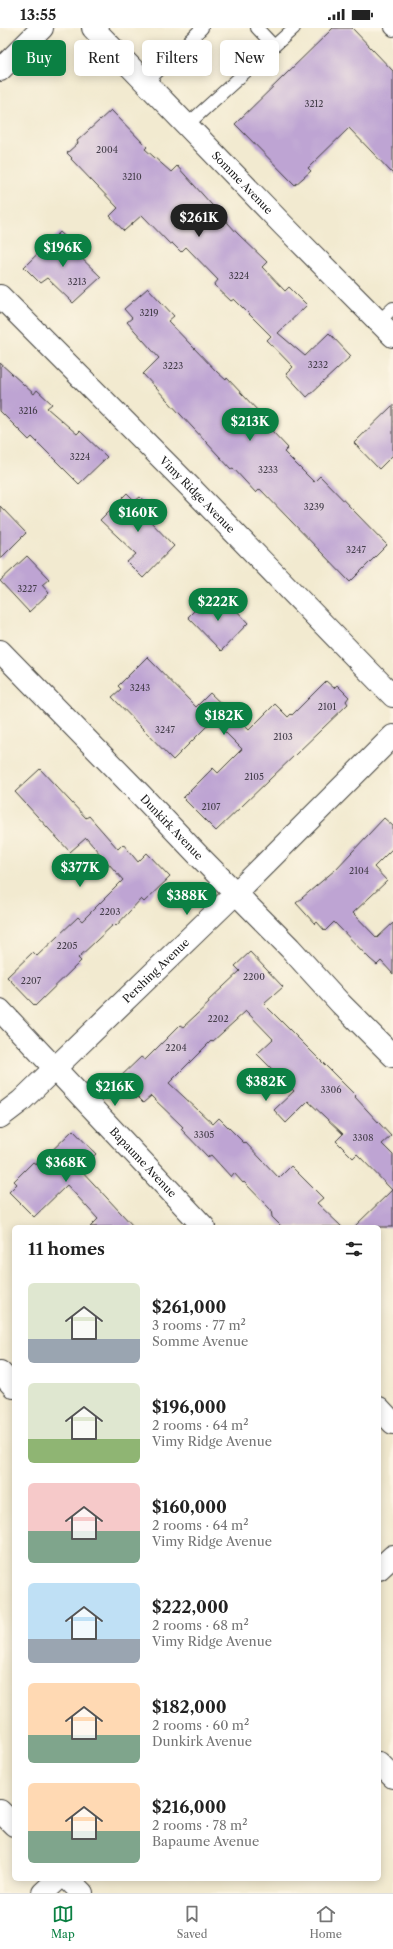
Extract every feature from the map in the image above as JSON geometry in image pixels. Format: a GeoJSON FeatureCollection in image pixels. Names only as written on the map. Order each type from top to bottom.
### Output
{"type":"FeatureCollection","features":[{"type":"Feature","properties":{"kind":"street"},"geometry":{"type":"LineString","coordinates":[[0,70],[42,28]]}},
{"type":"Feature","properties":{"kind":"street","name":"Somme Avenue"},"geometry":{"type":"LineString","coordinates":[[93,28],[186,125],[388,322]]}},
{"type":"Feature","properties":{"kind":"street","name":"Vimy Ridge Avenue"},"geometry":{"type":"LineString","coordinates":[[0,296],[194,491],[393,696]]}},
{"type":"Feature","properties":{"kind":"street","name":"Dunkirk Avenue"},"geometry":{"type":"LineString","coordinates":[[0,651],[290,948],[340,1004],[393,1056]]}},
{"type":"Feature","properties":{"kind":"street","name":"Pershing Avenue"},"geometry":{"type":"LineString","coordinates":[[0,1117],[21,1100],[236,893],[393,736]]}},
{"type":"Feature","properties":{"kind":"street","name":"Bapaume Avenue"},"geometry":{"type":"LineString","coordinates":[[0,1010],[202,1225]]}},
{"type":"Feature","properties":{"kind":"street"},"geometry":{"type":"LineString","coordinates":[[0,1372],[12,1385]]}},
{"type":"Feature","properties":{"kind":"street"},"geometry":{"type":"LineString","coordinates":[[381,1410],[393,1423]]}},
{"type":"Feature","properties":{"kind":"street"},"geometry":{"type":"LineString","coordinates":[[381,1567],[393,1556]]}},
{"type":"Feature","properties":{"kind":"street"},"geometry":{"type":"LineString","coordinates":[[381,1765],[393,1777]]}},
{"type":"Feature","properties":{"kind":"street"},"geometry":{"type":"LineString","coordinates":[[0,1811],[12,1823]]}},
{"type":"Feature","properties":{"kind":"street"},"geometry":{"type":"LineString","coordinates":[[43,1893],[56,1881]]}},
{"type":"Feature","properties":{"kind":"street"},"geometry":{"type":"LineString","coordinates":[[70,1881],[82,1893]]}},
{"type":"Feature","properties":{"kind":"lane"},"geometry":{"type":"LineString","coordinates":[[146,83],[202,28]]}},
{"type":"Feature","properties":{"kind":"lane"},"geometry":{"type":"LineString","coordinates":[[257,28],[268,40]]}},
{"type":"Feature","properties":{"kind":"lane"},"geometry":{"type":"LineString","coordinates":[[279,42],[294,28]]}},
{"type":"Feature","properties":{"kind":"lane"},"geometry":{"type":"LineString","coordinates":[[186,125],[241,76]]}},
{"type":"Feature","properties":{"kind":"building"},"geometry":{"type":"Polygon","coordinates":[[[333,28],[352,28],[393,71],[393,174],[349,128],[308,168],[311,171],[295,185],[235,124],[333,28]]]}},
{"type":"Feature","properties":{"kind":"building"},"geometry":{"type":"Polygon","coordinates":[[[111,110],[147,147],[145,149],[171,172],[177,166],[237,233],[267,262],[262,267],[285,291],[289,287],[307,305],[278,333],[305,356],[329,333],[351,356],[307,397],[286,374],[293,367],[267,340],[271,336],[234,299],[231,301],[214,285],[218,280],[186,247],[181,252],[172,243],[170,244],[142,215],[124,231],[110,216],[118,208],[71,159],[72,158],[67,153],[78,143],[77,141],[111,110]]]}},
{"type":"Feature","properties":{"kind":"building"},"geometry":{"type":"Polygon","coordinates":[[[60,232],[77,248],[74,251],[101,277],[73,303],[47,278],[40,283],[24,267],[60,232]]]}},
{"type":"Feature","properties":{"kind":"building"},"geometry":{"type":"Polygon","coordinates":[[[148,288],[174,316],[168,321],[217,372],[226,380],[227,378],[275,429],[272,431],[288,448],[284,452],[314,482],[320,476],[387,545],[350,582],[260,489],[256,493],[233,468],[231,469],[143,374],[159,358],[127,322],[132,318],[124,309],[148,288]]]}},
{"type":"Feature","properties":{"kind":"building"},"geometry":{"type":"Polygon","coordinates":[[[0,363],[34,394],[37,390],[52,404],[47,408],[77,434],[80,431],[107,457],[79,484],[32,437],[29,440],[0,411],[0,363]]]}},
{"type":"Feature","properties":{"kind":"building"},"geometry":{"type":"Polygon","coordinates":[[[393,405],[393,455],[379,469],[354,443],[393,405]]]}},
{"type":"Feature","properties":{"kind":"building"},"geometry":{"type":"Polygon","coordinates":[[[127,493],[135,501],[140,497],[154,510],[149,515],[152,517],[149,520],[174,546],[143,578],[127,562],[136,554],[100,520],[127,493]]]}},
{"type":"Feature","properties":{"kind":"building"},"geometry":{"type":"Polygon","coordinates":[[[0,506],[26,533],[0,559],[0,506]]]}},
{"type":"Feature","properties":{"kind":"building"},"geometry":{"type":"Polygon","coordinates":[[[27,556],[49,579],[42,585],[49,593],[29,612],[0,581],[27,556]]]}},
{"type":"Feature","properties":{"kind":"building"},"geometry":{"type":"Polygon","coordinates":[[[207,598],[216,607],[226,599],[248,623],[221,651],[188,617],[207,598]]]}},
{"type":"Feature","properties":{"kind":"building"},"geometry":{"type":"Polygon","coordinates":[[[147,657],[196,707],[210,693],[249,730],[275,704],[288,717],[291,714],[292,715],[326,681],[334,688],[337,685],[349,697],[346,701],[348,704],[216,831],[183,798],[213,768],[218,773],[242,749],[213,720],[173,760],[112,697],[121,689],[118,686],[147,657]]]}},
{"type":"Feature","properties":{"kind":"building"},"geometry":{"type":"Polygon","coordinates":[[[40,769],[86,818],[89,816],[118,849],[123,844],[138,862],[147,853],[170,877],[144,902],[141,899],[116,926],[114,924],[78,958],[81,961],[35,1006],[7,977],[33,952],[37,956],[78,917],[82,921],[123,880],[86,838],[70,852],[15,792],[40,769]]]}},
{"type":"Feature","properties":{"kind":"building"},"geometry":{"type":"Polygon","coordinates":[[[384,818],[393,826],[393,848],[374,867],[387,881],[353,913],[377,938],[393,923],[393,974],[381,961],[377,965],[370,959],[334,922],[325,931],[317,922],[315,924],[296,903],[335,870],[384,818]]]}},
{"type":"Feature","properties":{"kind":"building"},"geometry":{"type":"Polygon","coordinates":[[[250,952],[283,987],[264,1004],[356,1096],[355,1097],[391,1136],[382,1144],[393,1155],[393,1227],[381,1227],[381,1225],[356,1225],[392,1190],[357,1154],[353,1158],[336,1141],[343,1134],[308,1101],[286,1123],[274,1110],[294,1091],[257,1054],[273,1039],[246,1011],[212,1042],[211,1041],[169,1083],[213,1124],[219,1118],[244,1143],[245,1142],[279,1178],[291,1166],[323,1198],[317,1203],[340,1225],[280,1225],[272,1217],[271,1210],[244,1182],[243,1183],[234,1173],[231,1177],[211,1155],[208,1157],[181,1129],[183,1127],[151,1096],[143,1103],[137,1097],[135,1099],[117,1080],[141,1057],[145,1060],[180,1025],[183,1027],[209,1003],[208,1001],[240,971],[235,966],[250,952]]]}},
{"type":"Feature","properties":{"kind":"building"},"geometry":{"type":"Polygon","coordinates":[[[73,1130],[96,1154],[80,1169],[132,1225],[92,1225],[98,1219],[67,1185],[34,1217],[9,1192],[17,1184],[14,1181],[33,1162],[37,1165],[73,1130]]]}}]}
